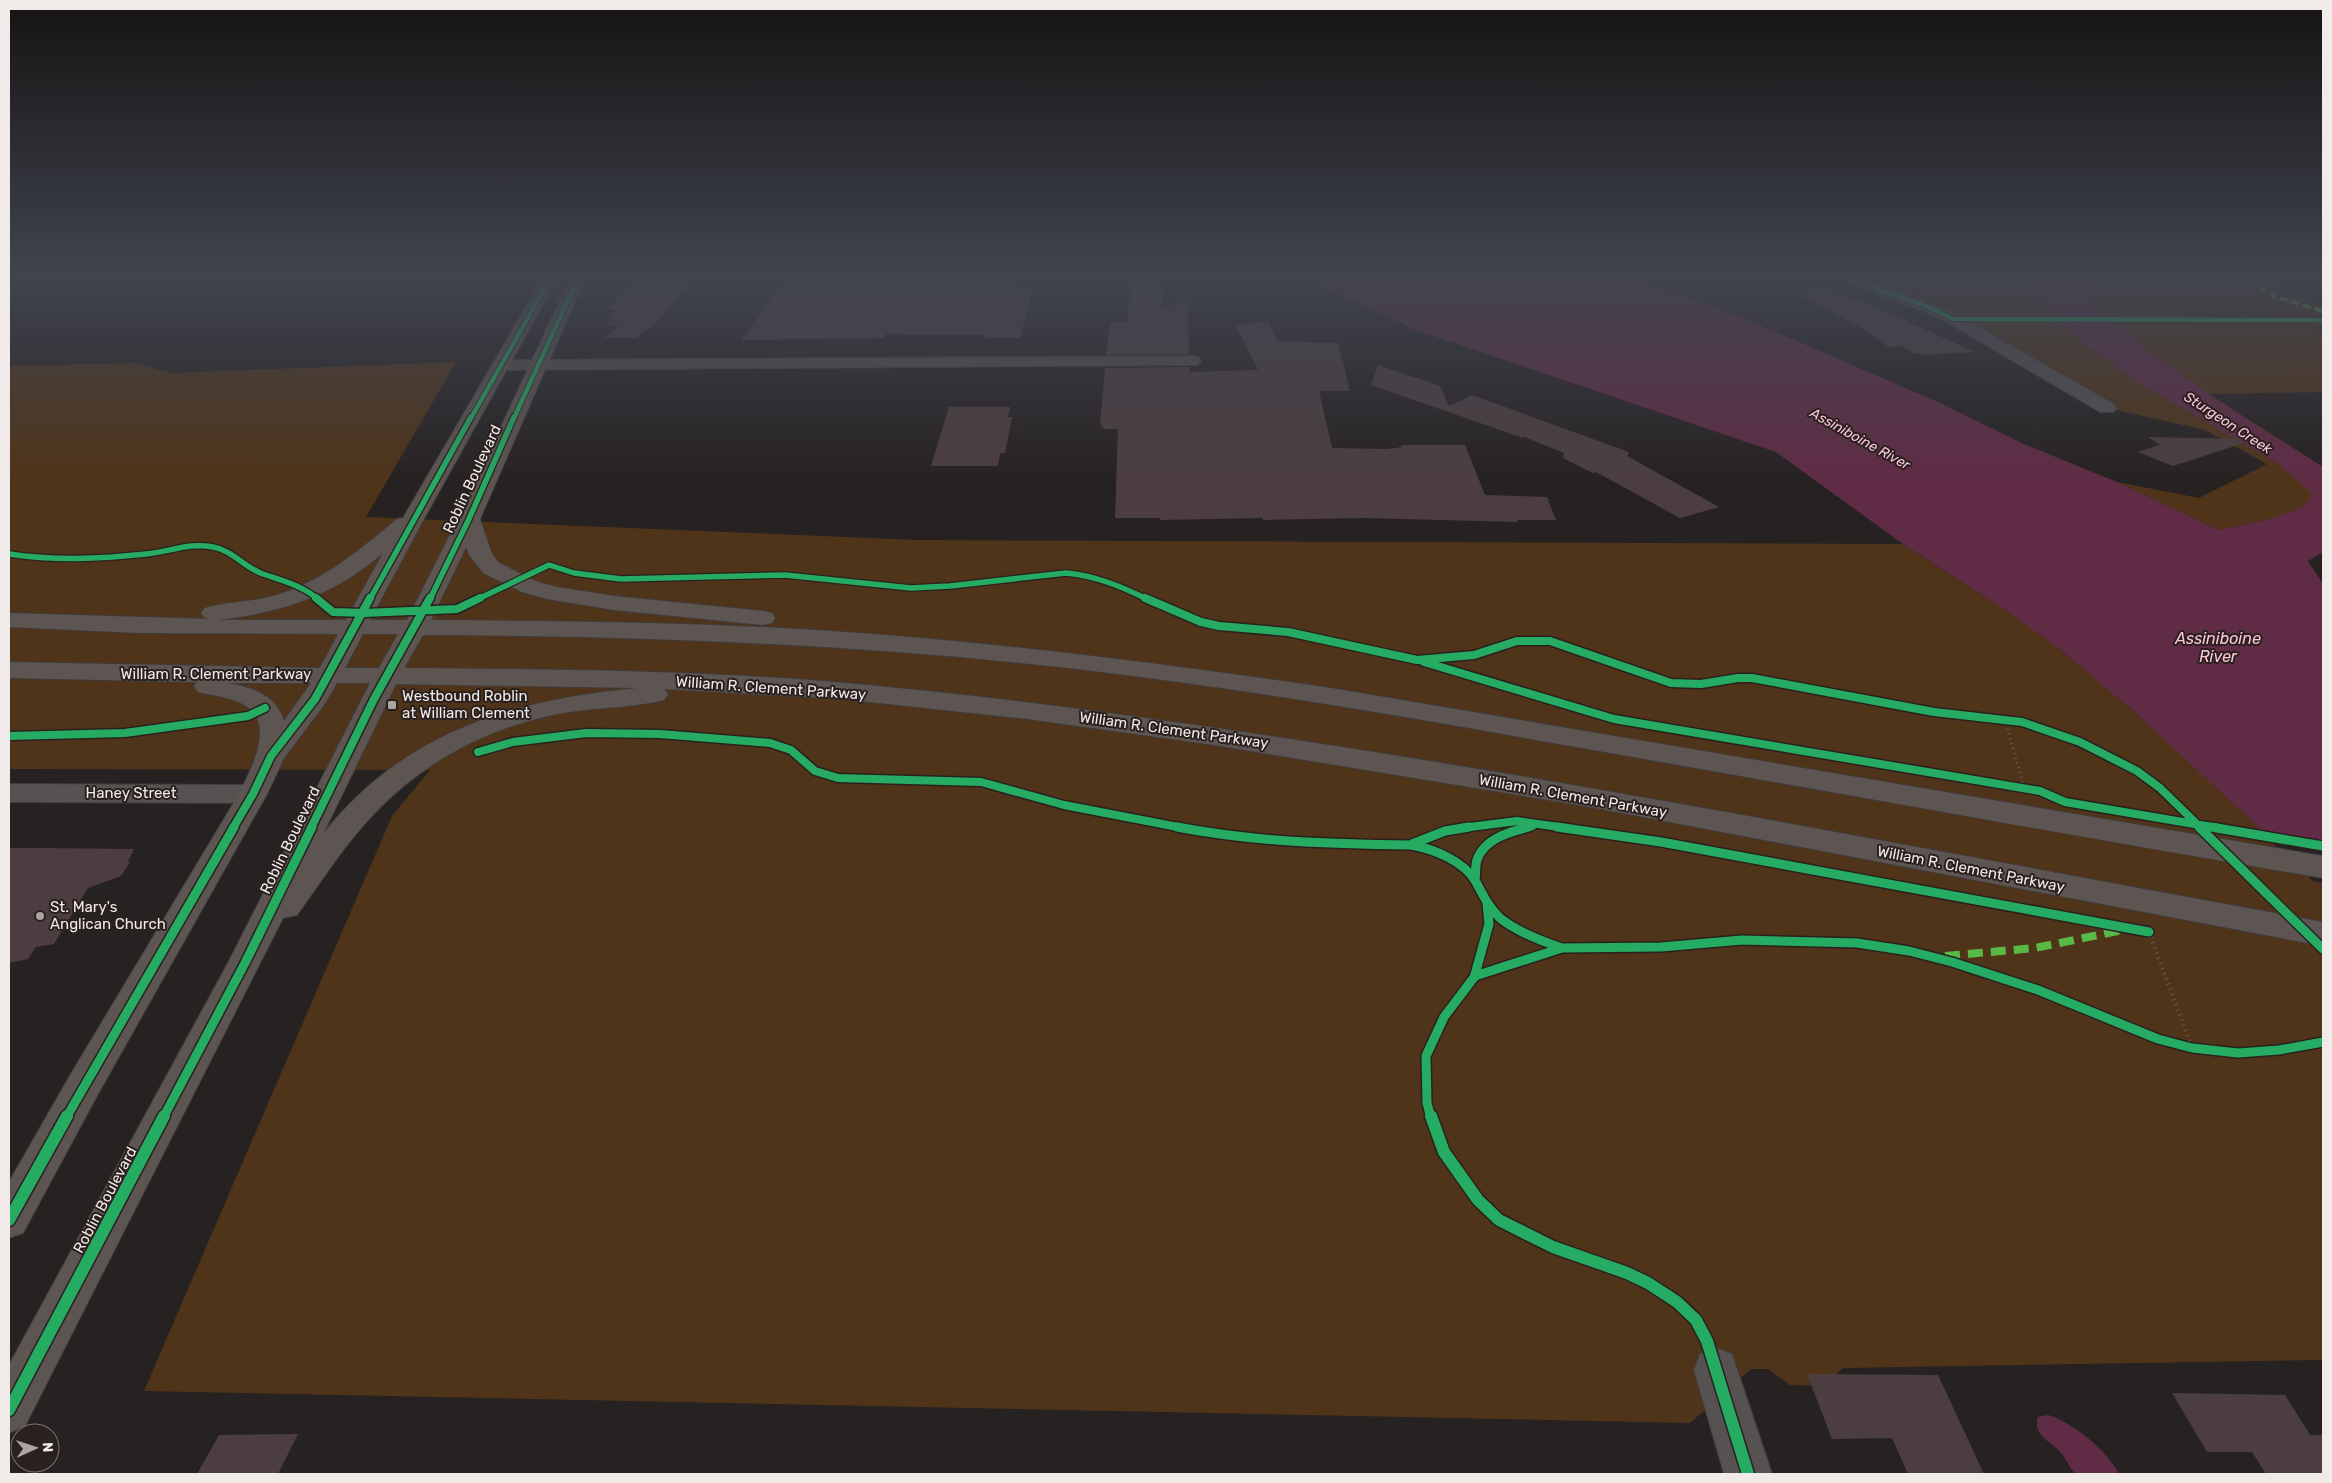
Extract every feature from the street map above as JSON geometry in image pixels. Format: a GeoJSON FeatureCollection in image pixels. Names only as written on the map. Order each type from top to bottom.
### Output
{"type":"FeatureCollection","features":[{"type":"Feature","properties":{"kind":"main road","name":"Roblin Boulevard"},"geometry":{"type":"LineString","coordinates":[[9,1220],[85,1083],[254,794],[272,756],[315,699],[356,627],[414,517],[513,343]]}},
{"type":"Feature","properties":{"kind":"main road","name":"Roblin Boulevard"},"geometry":{"type":"LineString","coordinates":[[9,1410],[245,962],[374,699],[416,627],[469,519],[547,343]]}},
{"type":"Feature","properties":{"kind":"main road"},"geometry":{"type":"LineString","coordinates":[[87,624],[240,610],[287,599],[308,591],[347,571],[414,517]]}},
{"type":"Feature","properties":{"kind":"main road"},"geometry":{"type":"LineString","coordinates":[[469,519],[481,556],[491,568],[530,587],[556,594],[614,603],[858,627],[923,646]]}},
{"type":"Feature","properties":{"kind":"main road"},"geometry":{"type":"LineString","coordinates":[[9,620],[143,627],[416,627],[750,634],[923,646],[1124,667],[1322,694],[2323,867]]}},
{"type":"Feature","properties":{"kind":"main road","name":"William R. Clement Parkway"},"geometry":{"type":"LineString","coordinates":[[9,670],[126,675],[329,674],[585,678],[746,684],[837,690],[1031,711],[1310,749],[2323,934]]}},
{"type":"Feature","properties":{"kind":"main road"},"geometry":{"type":"LineString","coordinates":[[126,675],[239,691],[265,708],[272,723],[272,756]]}},
{"type":"Feature","properties":{"kind":"main road"},"geometry":{"type":"LineString","coordinates":[[245,962],[335,840],[360,810],[418,762],[458,738],[536,711],[576,703],[746,684]]}},
{"type":"Feature","properties":{"kind":"street"},"geometry":{"type":"LineString","coordinates":[[1994,343],[2099,404]]}},
{"type":"Feature","properties":{"kind":"street"},"geometry":{"type":"LineString","coordinates":[[501,365],[1192,362]]}},
{"type":"Feature","properties":{"kind":"street","name":"Haney Street"},"geometry":{"type":"LineString","coordinates":[[9,793],[254,794]]}},
{"type":"Feature","properties":{"kind":"street"},"geometry":{"type":"LineString","coordinates":[[1716,1370],[1748,1474]]}},
{"type":"Feature","properties":{"kind":"path"},"geometry":{"type":"LineString","coordinates":[[2013,721],[2001,719],[2024,788],[2014,787]]}},
{"type":"Feature","properties":{"kind":"path"},"geometry":{"type":"LineString","coordinates":[[2140,930],[2149,932],[2196,1048]]}},
{"type":"Feature","properties":{"kind":"path"},"geometry":{"type":"LineString","coordinates":[[2183,1046],[2196,1048]]}},
{"type":"Feature","properties":{"kind":"shaded area"},"geometry":{"type":"Polygon","coordinates":[[[1995,343],[2323,343],[2323,392],[2209,394],[2323,467],[2323,533],[2274,518],[2219,530],[2117,482],[2199,498],[2267,464],[2205,430],[2107,408],[1995,343]]]}},
{"type":"Feature","properties":{"kind":"shaded area"},"geometry":{"type":"Polygon","coordinates":[[[456,362],[366,517],[917,540],[1903,544],[2001,607],[2093,676],[2160,735],[2323,887],[2323,1360],[1843,1368],[1822,1386],[1790,1385],[1768,1369],[1751,1369],[1690,1423],[144,1391],[392,816],[430,770],[9,769],[9,366],[134,363],[171,373],[456,362]]]}},
{"type":"Feature","properties":{"kind":"water","name":"Assiniboine River"},"geometry":{"type":"Polygon","coordinates":[[[1455,343],[1801,343],[1940,403],[2024,444],[2117,482],[2219,530],[2274,518],[2305,506],[2312,493],[2277,463],[2135,381],[2085,343],[2139,343],[2202,389],[2323,467],[2323,552],[2308,561],[2323,584],[2323,887],[2137,714],[2057,647],[2001,607],[1903,544],[1776,452],[1455,343]]]}},
{"type":"Feature","properties":{"kind":"water"},"geometry":{"type":"Polygon","coordinates":[[[2048,1415],[2057,1418],[2088,1438],[2107,1456],[2119,1474],[2075,1474],[2062,1454],[2044,1438],[2038,1429],[2038,1417],[2048,1415]]]}},
{"type":"Feature","properties":{"kind":"pier"},"geometry":{"type":"Polygon","coordinates":[[[2258,830],[2323,841],[2323,883],[2313,881],[2258,830]]]}},
{"type":"Feature","properties":{"kind":"building"},"geometry":{"type":"Polygon","coordinates":[[[1107,343],[1189,343],[1189,354],[1106,355],[1107,343]]]}},
{"type":"Feature","properties":{"kind":"building"},"geometry":{"type":"Polygon","coordinates":[[[1245,343],[1338,343],[1350,391],[1319,391],[1332,448],[1387,449],[1402,447],[1401,445],[1465,445],[1485,495],[1547,497],[1556,520],[1517,520],[1518,522],[1364,518],[1160,520],[1160,518],[1115,518],[1118,429],[1104,429],[1100,423],[1105,368],[1189,367],[1190,372],[1258,370],[1245,343]]]}},
{"type":"Feature","properties":{"kind":"building"},"geometry":{"type":"Polygon","coordinates":[[[1883,343],[1956,343],[1975,352],[1925,355],[1912,353],[1902,346],[1889,347],[1883,343]]]}},
{"type":"Feature","properties":{"kind":"building"},"geometry":{"type":"Polygon","coordinates":[[[1378,365],[1440,386],[1449,406],[1472,395],[1629,452],[1627,456],[1719,507],[1680,518],[1596,472],[1593,473],[1563,458],[1564,453],[1522,436],[1523,438],[1371,385],[1378,365]]]}},
{"type":"Feature","properties":{"kind":"building"},"geometry":{"type":"Polygon","coordinates":[[[949,407],[1010,407],[1008,417],[1012,417],[1005,453],[1000,453],[998,466],[931,466],[949,407]]]}},
{"type":"Feature","properties":{"kind":"building"},"geometry":{"type":"Polygon","coordinates":[[[2148,437],[2243,439],[2244,443],[2173,466],[2138,452],[2160,445],[2148,437]]]}},
{"type":"Feature","properties":{"kind":"building","name":"St. Mary's Anglican Church"},"geometry":{"type":"Polygon","coordinates":[[[9,848],[134,849],[128,861],[130,862],[121,876],[88,888],[54,944],[36,947],[28,959],[9,963],[9,848]]]}},
{"type":"Feature","properties":{"kind":"building"},"geometry":{"type":"Polygon","coordinates":[[[1807,1374],[1938,1375],[1984,1474],[1908,1474],[1892,1438],[1832,1439],[1807,1374]]]}},
{"type":"Feature","properties":{"kind":"building"},"geometry":{"type":"Polygon","coordinates":[[[2172,1393],[2285,1395],[2310,1435],[2323,1435],[2323,1474],[2266,1474],[2252,1452],[2207,1452],[2172,1393]]]}},
{"type":"Feature","properties":{"kind":"building"},"geometry":{"type":"Polygon","coordinates":[[[298,1434],[278,1474],[197,1474],[219,1435],[298,1434]]]}},
{"type":"Feature","properties":{"kind":"marked path"},"geometry":{"type":"LineString","coordinates":[[1945,956],[2035,948],[2123,930]]}},
{"type":"Feature","properties":{"kind":"cycle path"},"geometry":{"type":"LineString","coordinates":[[9,1220],[85,1083],[253,794],[271,756],[315,699],[414,517],[513,343]]}},
{"type":"Feature","properties":{"kind":"cycle path"},"geometry":{"type":"LineString","coordinates":[[9,1410],[245,963],[374,699],[424,611],[469,519],[547,343]]}},
{"type":"Feature","properties":{"kind":"cycle path"},"geometry":{"type":"LineString","coordinates":[[9,554],[44,559],[98,559],[149,554],[191,545],[211,546],[220,548],[261,574],[284,580],[308,591],[333,612],[364,613],[457,609],[549,565],[574,573],[621,579],[712,575],[785,575],[815,577],[883,587],[911,588],[950,586],[1066,573],[1084,575],[1115,583],[1161,606],[1201,622],[1219,626],[1288,632],[1417,660],[1474,655],[1517,641],[1550,641],[1671,683],[1701,684],[1738,678],[1752,678],[1934,712],[2022,722],[2080,742],[2137,771],[2160,788],[2323,949]]}},
{"type":"Feature","properties":{"kind":"cycle path"},"geometry":{"type":"LineString","coordinates":[[1424,662],[1614,719],[2040,791],[2065,802],[2323,846]]}},
{"type":"Feature","properties":{"kind":"cycle path"},"geometry":{"type":"LineString","coordinates":[[9,736],[125,733],[248,716],[265,708]]}},
{"type":"Feature","properties":{"kind":"cycle path"},"geometry":{"type":"LineString","coordinates":[[478,752],[513,742],[549,736],[586,733],[660,734],[770,743],[791,750],[815,771],[838,778],[981,782],[1064,805],[1224,836],[1298,843],[1411,845],[1429,848],[1463,867],[1475,880],[1487,903],[1500,918],[1538,940],[1562,948]]}},
{"type":"Feature","properties":{"kind":"cycle path"},"geometry":{"type":"LineString","coordinates":[[1412,844],[1445,831],[1517,821],[1661,842],[2149,932]]}},
{"type":"Feature","properties":{"kind":"cycle path"},"geometry":{"type":"LineString","coordinates":[[1475,880],[1477,860],[1486,846],[1492,841],[1516,830],[1532,826]]}},
{"type":"Feature","properties":{"kind":"cycle path"},"geometry":{"type":"LineString","coordinates":[[1474,978],[1489,924],[1487,903]]}},
{"type":"Feature","properties":{"kind":"cycle path"},"geometry":{"type":"LineString","coordinates":[[1748,1474],[1707,1341],[1696,1320],[1677,1302],[1648,1283],[1627,1273],[1553,1247],[1499,1220],[1478,1200],[1444,1152],[1433,1125],[1427,1103],[1426,1056],[1444,1017],[1475,976],[1562,948],[1661,947],[1742,940],[1857,943],[1909,951],[1952,962],[2038,990],[2158,1039],[2192,1048],[2238,1053],[2279,1050],[2323,1042]]}},
{"type":"Feature","properties":{"kind":"place","name":"Westbound Roblin at William Clement"},"geometry":{"type":"Point","coordinates":[392,705]}},
{"type":"Feature","properties":{"kind":"place","name":"St. Mary's Anglican Church"},"geometry":{"type":"Point","coordinates":[40,916]}},
{"type":"Feature","properties":{"kind":"water label","name":"Sturgeon Creek"},"geometry":{"type":"Point","coordinates":[2228,423]}}]}
